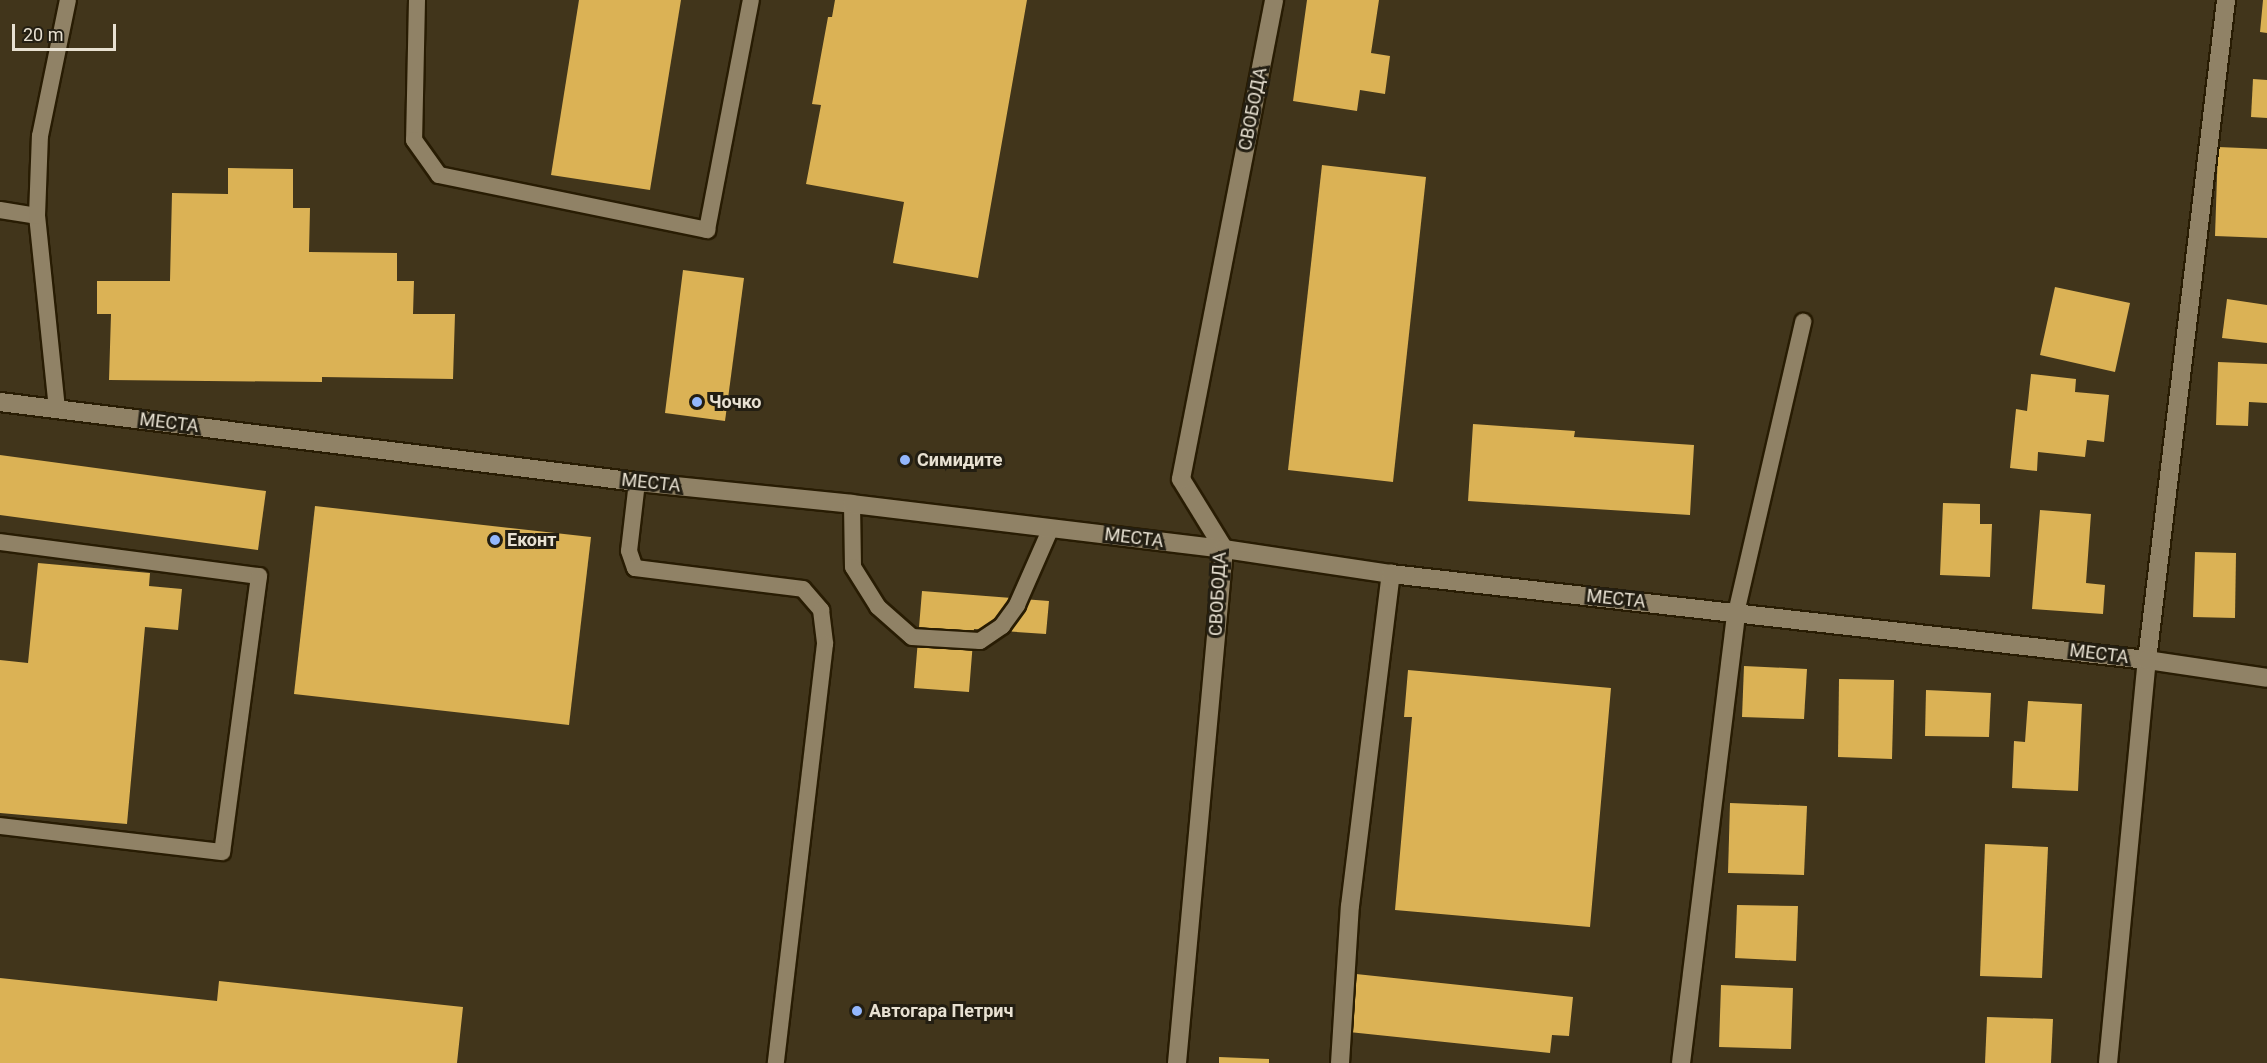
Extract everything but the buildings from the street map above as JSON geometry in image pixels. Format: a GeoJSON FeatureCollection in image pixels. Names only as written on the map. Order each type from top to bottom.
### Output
{"type":"FeatureCollection","features":[{"type":"Feature","properties":{"kind":"street","name":"СВОБОДА"},"geometry":{"type":"LineString","coordinates":[[1177,1063],[1224,549],[1182,479],[1274,0]]}},
{"type":"Feature","properties":{"kind":"street"},"geometry":{"type":"LineString","coordinates":[[2108,1063],[2147,660],[2226,0]]}},
{"type":"Feature","properties":{"kind":"street","name":"МЕСТА"},"geometry":{"type":"LineString","coordinates":[[0,402],[637,482],[852,504],[1224,549],[1390,574],[2147,660],[2267,678]]}},
{"type":"Feature","properties":{"kind":"street"},"geometry":{"type":"LineString","coordinates":[[1340,1063],[1350,906],[1390,574]]}},
{"type":"Feature","properties":{"kind":"street"},"geometry":{"type":"LineString","coordinates":[[1681,1063],[1736,613]]}},
{"type":"Feature","properties":{"kind":"lane"},"geometry":{"type":"LineString","coordinates":[[57,409],[37,216],[40,136],[68,0]]}},
{"type":"Feature","properties":{"kind":"lane"},"geometry":{"type":"LineString","coordinates":[[417,0],[414,140],[439,175],[707,230],[751,0]]}},
{"type":"Feature","properties":{"kind":"lane"},"geometry":{"type":"LineString","coordinates":[[0,210],[37,216]]}},
{"type":"Feature","properties":{"kind":"lane"},"geometry":{"type":"LineString","coordinates":[[1736,613],[1803,322]]}},
{"type":"Feature","properties":{"kind":"lane"},"geometry":{"type":"LineString","coordinates":[[637,482],[629,551],[635,568],[803,589],[821,610],[825,644],[776,1063]]}},
{"type":"Feature","properties":{"kind":"lane"},"geometry":{"type":"LineString","coordinates":[[852,504],[854,567],[878,607],[912,637],[980,641],[1002,626],[1017,605],[1051,528]]}},
{"type":"Feature","properties":{"kind":"lane"},"geometry":{"type":"LineString","coordinates":[[0,542],[259,576],[222,852],[0,826]]}},
{"type":"Feature","properties":{"kind":"place","name":"Чочко"},"geometry":{"type":"Point","coordinates":[697,402]}},
{"type":"Feature","properties":{"kind":"place","name":"Симидите"},"geometry":{"type":"Point","coordinates":[905,460]}},
{"type":"Feature","properties":{"kind":"place","name":"Еконт"},"geometry":{"type":"Point","coordinates":[495,540]}},
{"type":"Feature","properties":{"kind":"place","name":"Автогара Петрич"},"geometry":{"type":"Point","coordinates":[857,1011]}}]}
